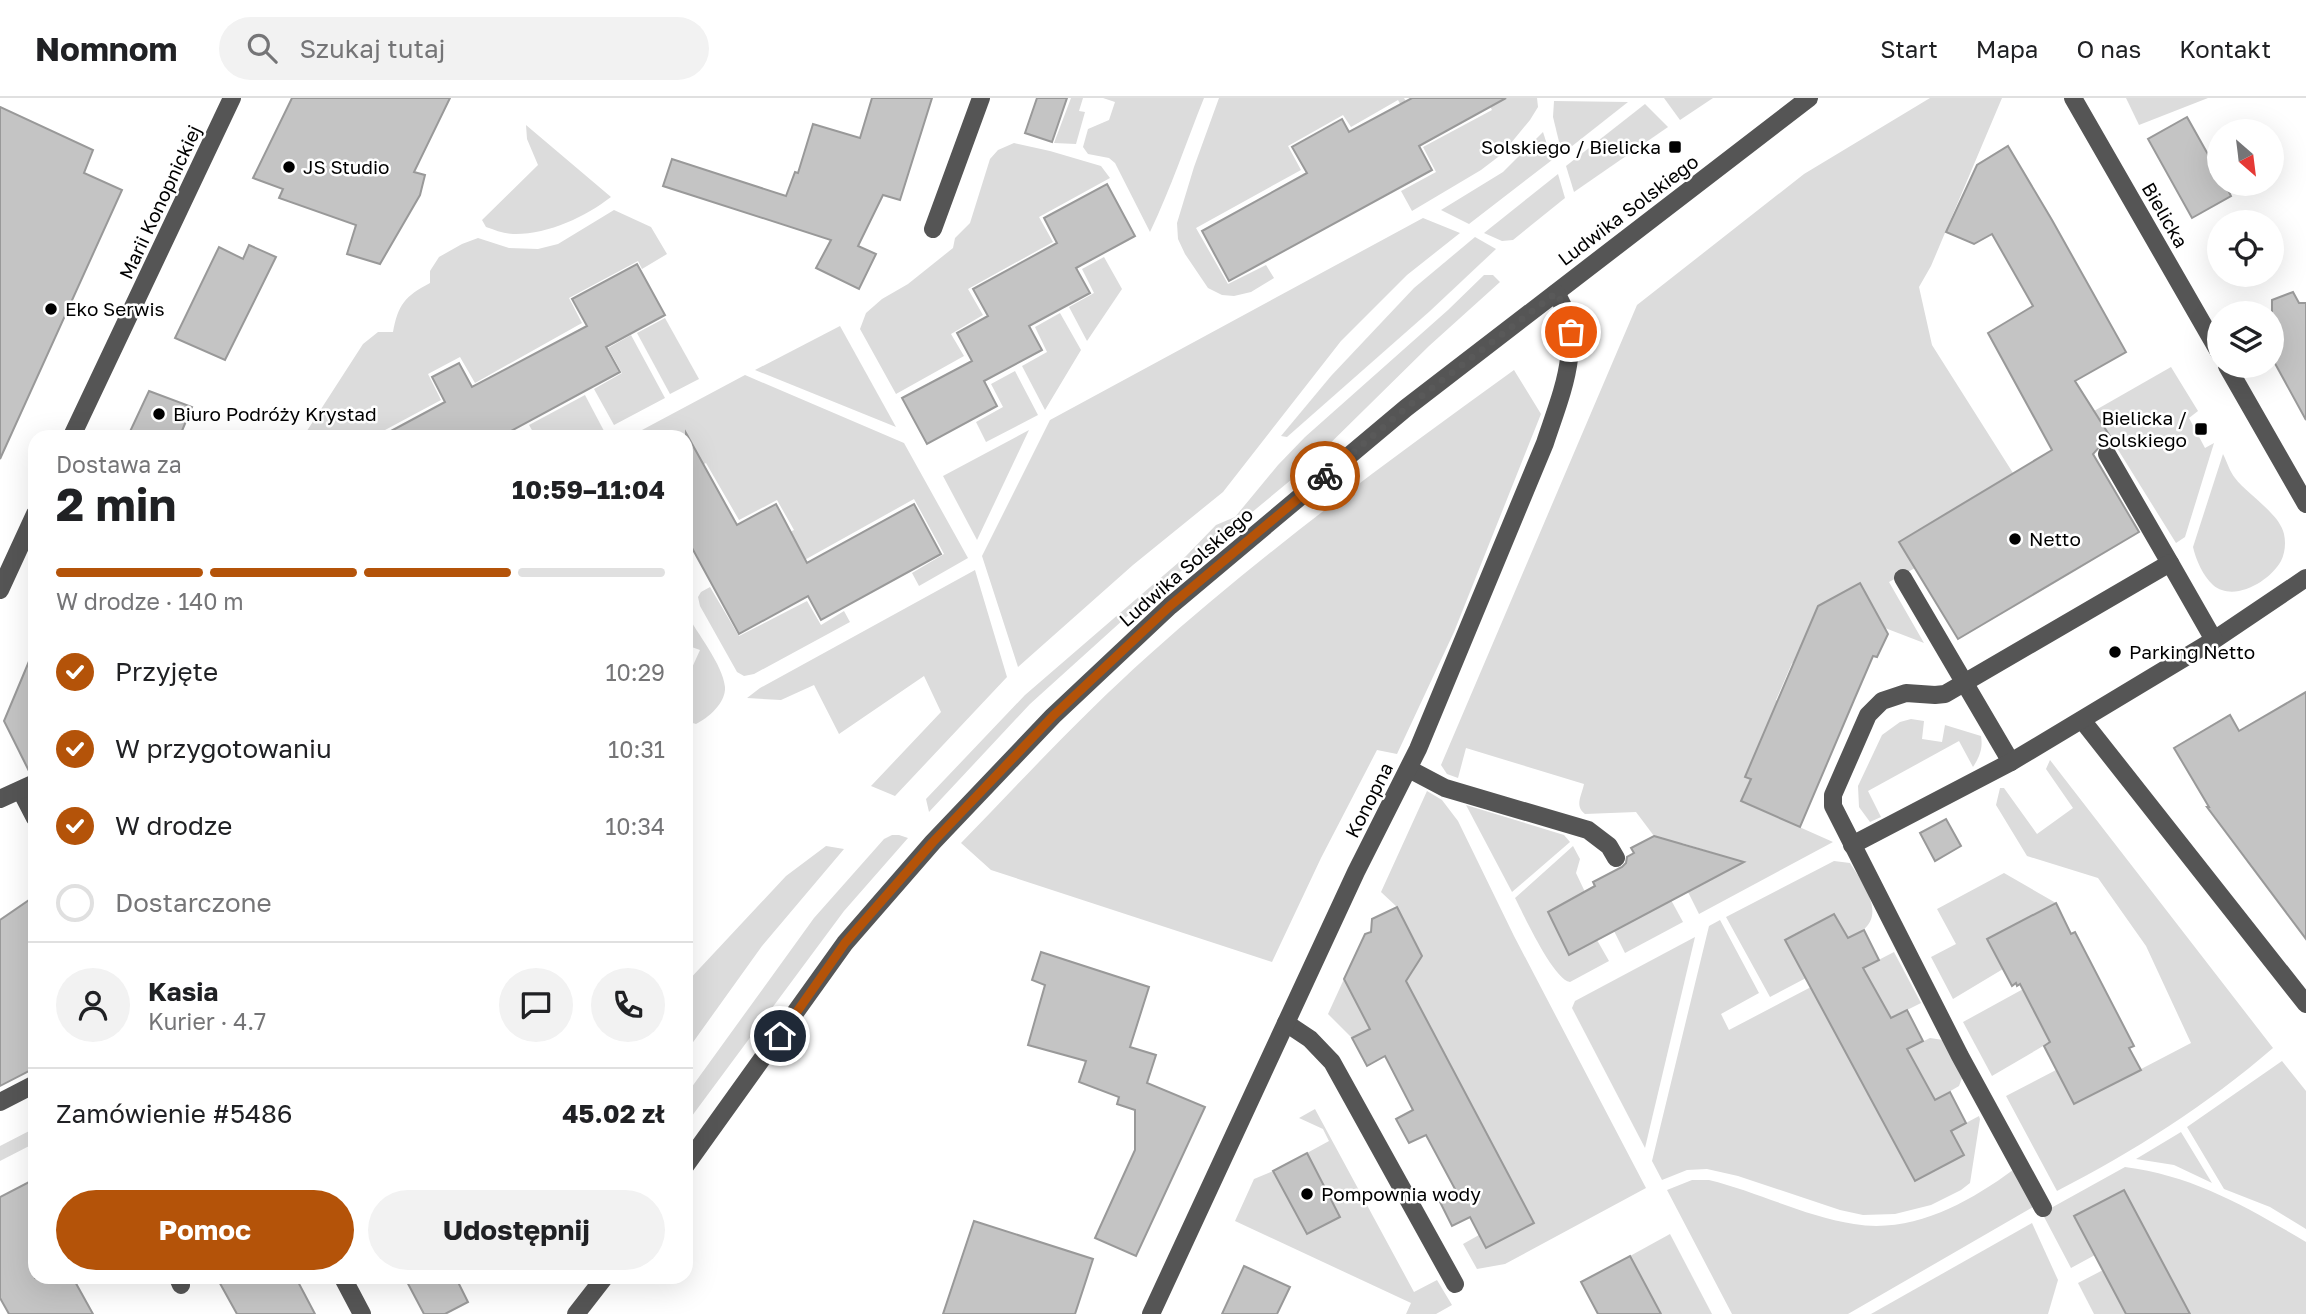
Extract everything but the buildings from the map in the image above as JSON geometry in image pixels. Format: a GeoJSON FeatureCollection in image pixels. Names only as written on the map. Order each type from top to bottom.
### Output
{"type":"FeatureCollection","features":[{"type":"Feature","properties":{"kind":"street","name":"Marii Konopnickiej"},"geometry":{"type":"LineString","coordinates":[[75,430],[232,98]]}},
{"type":"Feature","properties":{"kind":"street"},"geometry":{"type":"LineString","coordinates":[[933,229],[981,98]]}},
{"type":"Feature","properties":{"kind":"street","name":"Ludwika Solskiego"},"geometry":{"type":"LineString","coordinates":[[693,1155],[845,943],[933,842],[1053,716],[1181,597],[1406,408],[1809,98]]}},
{"type":"Feature","properties":{"kind":"street","name":"Bielicka"},"geometry":{"type":"LineString","coordinates":[[2073,98],[2207,331]]}},
{"type":"Feature","properties":{"kind":"street","name":"Konopna"},"geometry":{"type":"LineString","coordinates":[[1151,1314],[1356,872],[1409,769],[1545,443],[1562,394],[1572,349],[1567,317],[1556,293]]}},
{"type":"Feature","properties":{"kind":"street"},"geometry":{"type":"LineString","coordinates":[[2234,378],[2306,504]]}},
{"type":"Feature","properties":{"kind":"street"},"geometry":{"type":"LineString","coordinates":[[2107,454],[2214,640]]}},
{"type":"Feature","properties":{"kind":"street"},"geometry":{"type":"LineString","coordinates":[[0,590],[28,529]]}},
{"type":"Feature","properties":{"kind":"street"},"geometry":{"type":"LineString","coordinates":[[2043,1208],[1960,1056],[1852,845],[1833,806],[1833,795],[1868,715],[1882,701],[1906,693],[1945,694],[2170,563]]}},
{"type":"Feature","properties":{"kind":"street"},"geometry":{"type":"LineString","coordinates":[[1903,578],[2011,762]]}},
{"type":"Feature","properties":{"kind":"street"},"geometry":{"type":"LineString","coordinates":[[1852,845],[2011,762],[2214,640],[2306,578]]}},
{"type":"Feature","properties":{"kind":"street"},"geometry":{"type":"LineString","coordinates":[[2082,720],[2306,1004]]}},
{"type":"Feature","properties":{"kind":"street"},"geometry":{"type":"LineString","coordinates":[[1409,769],[1445,788],[1588,830],[1609,846],[1616,858]]}},
{"type":"Feature","properties":{"kind":"street"},"geometry":{"type":"LineString","coordinates":[[0,799],[28,787]]}},
{"type":"Feature","properties":{"kind":"street"},"geometry":{"type":"LineString","coordinates":[[1286,1023],[1310,1039],[1332,1062],[1455,1284]]}},
{"type":"Feature","properties":{"kind":"street"},"geometry":{"type":"LineString","coordinates":[[0,1102],[28,1088]]}},
{"type":"Feature","properties":{"kind":"street"},"geometry":{"type":"LineString","coordinates":[[346,1284],[362,1314]]}},
{"type":"Feature","properties":{"kind":"street"},"geometry":{"type":"LineString","coordinates":[[582,1309],[600,1284]]}},
{"type":"Feature","properties":{"kind":"shaded area"},"geometry":{"type":"Polygon","coordinates":[[[1071,98],[1083,98],[1079,111],[1085,112],[1076,144],[1054,143],[1071,98]]]}},
{"type":"Feature","properties":{"kind":"shaded area"},"geometry":{"type":"Polygon","coordinates":[[[1103,98],[1204,98],[1150,232],[1115,163],[1109,158],[1088,154],[1083,147],[1088,129],[1109,120],[1115,102],[1103,98]]]}},
{"type":"Feature","properties":{"kind":"shaded area"},"geometry":{"type":"Polygon","coordinates":[[[1219,98],[1404,98],[1413,113],[1407,116],[1398,100],[1351,127],[1343,115],[1288,146],[1301,170],[1196,228],[1228,284],[1266,265],[1274,278],[1251,292],[1234,296],[1222,295],[1208,288],[1178,239],[1177,223],[1219,98]]]}},
{"type":"Feature","properties":{"kind":"shaded area"},"geometry":{"type":"Polygon","coordinates":[[[1486,98],[1537,98],[1538,107],[1502,154],[1481,170],[1412,211],[1401,191],[1436,172],[1423,147],[1492,110],[1486,98]]]}},
{"type":"Feature","properties":{"kind":"shaded area"},"geometry":{"type":"Polygon","coordinates":[[[1664,98],[1713,98],[1680,120],[1664,98]]]}},
{"type":"Feature","properties":{"kind":"shaded area"},"geometry":{"type":"Polygon","coordinates":[[[1930,98],[2002,98],[1931,266],[1919,287],[1932,345],[2013,473],[1915,568],[1889,582],[1924,643],[1885,628],[1860,583],[1818,606],[1801,645],[1807,649],[1798,666],[1792,663],[1776,700],[1783,704],[1761,740],[1745,776],[1751,779],[1741,801],[1833,842],[1699,914],[1688,892],[1729,870],[1721,855],[1682,843],[1673,848],[1668,840],[1654,836],[1636,812],[1585,814],[1579,804],[1584,784],[1466,748],[1458,778],[1447,774],[1441,765],[1637,305],[1804,174],[1930,98]]]}},
{"type":"Feature","properties":{"kind":"shaded area"},"geometry":{"type":"Polygon","coordinates":[[[2126,98],[2208,98],[2139,125],[2126,98]]]}},
{"type":"Feature","properties":{"kind":"shaded area"},"geometry":{"type":"Polygon","coordinates":[[[1554,101],[1628,102],[1562,154],[1553,117],[1554,101]]]}},
{"type":"Feature","properties":{"kind":"shaded area"},"geometry":{"type":"Polygon","coordinates":[[[1645,104],[1668,127],[1574,192],[1566,166],[1645,104]]]}},
{"type":"Feature","properties":{"kind":"shaded area"},"geometry":{"type":"Polygon","coordinates":[[[526,125],[611,197],[578,218],[552,228],[526,234],[510,234],[486,227],[482,220],[538,165],[527,139],[526,125]]]}},
{"type":"Feature","properties":{"kind":"shaded area"},"geometry":{"type":"Polygon","coordinates":[[[1543,132],[1552,160],[1469,224],[1441,210],[1503,172],[1543,132]]]}},
{"type":"Feature","properties":{"kind":"shaded area"},"geometry":{"type":"Polygon","coordinates":[[[1014,143],[1101,166],[1110,178],[1039,217],[1053,242],[968,289],[983,315],[951,334],[964,356],[896,394],[860,329],[866,313],[953,248],[955,238],[970,223],[990,159],[998,150],[1014,143]]]}},
{"type":"Feature","properties":{"kind":"shaded area"},"geometry":{"type":"Polygon","coordinates":[[[1558,174],[1565,198],[1513,240],[1502,241],[1484,233],[1558,174]]]}},
{"type":"Feature","properties":{"kind":"shaded area"},"geometry":{"type":"Polygon","coordinates":[[[614,210],[651,227],[667,254],[642,269],[638,261],[569,298],[582,323],[475,383],[460,357],[428,374],[441,400],[385,430],[308,430],[363,344],[378,332],[393,332],[400,308],[414,292],[430,283],[430,271],[439,257],[478,238],[509,248],[538,249],[558,244],[614,210]]]}},
{"type":"Feature","properties":{"kind":"shaded area"},"geometry":{"type":"Polygon","coordinates":[[[1423,218],[1460,233],[1407,275],[1341,341],[1223,492],[1133,565],[1018,667],[982,556],[1050,420],[1423,218]]]}},
{"type":"Feature","properties":{"kind":"shaded area"},"geometry":{"type":"Polygon","coordinates":[[[1475,237],[1496,249],[1287,437],[1281,436],[1331,376],[1414,288],[1475,237]]]}},
{"type":"Feature","properties":{"kind":"shaded area"},"geometry":{"type":"Polygon","coordinates":[[[1104,257],[1122,289],[1087,341],[1069,307],[1094,293],[1082,269],[1104,257]]]}},
{"type":"Feature","properties":{"kind":"shaded area"},"geometry":{"type":"Polygon","coordinates":[[[1484,275],[1493,275],[1500,282],[1429,346],[1303,470],[1134,610],[1030,704],[929,812],[926,799],[1025,695],[1186,556],[1216,525],[1235,517],[1305,437],[1484,275]]]}},
{"type":"Feature","properties":{"kind":"shaded area"},"geometry":{"type":"Polygon","coordinates":[[[1060,313],[1081,350],[1045,410],[1022,366],[1047,352],[1035,327],[1060,313]]]}},
{"type":"Feature","properties":{"kind":"shaded area"},"geometry":{"type":"Polygon","coordinates":[[[665,318],[699,379],[670,394],[637,333],[665,318]]]}},
{"type":"Feature","properties":{"kind":"shaded area"},"geometry":{"type":"Polygon","coordinates":[[[840,326],[896,427],[755,370],[840,326]]]}},
{"type":"Feature","properties":{"kind":"shaded area"},"geometry":{"type":"Polygon","coordinates":[[[631,335],[665,398],[614,425],[594,389],[622,373],[608,348],[631,335]]]}},
{"type":"Feature","properties":{"kind":"shaded area"},"geometry":{"type":"Polygon","coordinates":[[[2171,367],[2198,411],[2189,418],[2205,448],[2214,443],[2185,537],[2176,543],[2094,411],[2171,367]]]}},
{"type":"Feature","properties":{"kind":"shaded area"},"geometry":{"type":"Polygon","coordinates":[[[1514,370],[1541,414],[1454,632],[1397,754],[1377,750],[1321,858],[1272,962],[991,870],[961,843],[1100,700],[1193,617],[1328,508],[1514,370]]]}},
{"type":"Feature","properties":{"kind":"shaded area"},"geometry":{"type":"Polygon","coordinates":[[[1015,371],[1038,415],[986,442],[976,422],[1003,407],[991,384],[1015,371]]]}},
{"type":"Feature","properties":{"kind":"shaded area"},"geometry":{"type":"Polygon","coordinates":[[[745,375],[904,443],[968,558],[919,586],[912,573],[944,554],[914,499],[783,572],[767,544],[794,530],[777,500],[739,520],[706,463],[693,470],[693,430],[642,430],[745,375]]]}},
{"type":"Feature","properties":{"kind":"shaded area"},"geometry":{"type":"Polygon","coordinates":[[[585,395],[603,430],[532,430],[529,425],[585,395]]]}},
{"type":"Feature","properties":{"kind":"shaded area"},"geometry":{"type":"Polygon","coordinates":[[[1029,430],[977,540],[943,476],[1029,430]]]}},
{"type":"Feature","properties":{"kind":"shaded area"},"geometry":{"type":"Polygon","coordinates":[[[2223,454],[2235,478],[2276,519],[2285,541],[2281,561],[2269,576],[2251,587],[2231,592],[2222,590],[2209,581],[2200,568],[2193,547],[2223,454]]]}},
{"type":"Feature","properties":{"kind":"shaded area"},"geometry":{"type":"Polygon","coordinates":[[[975,570],[1007,677],[895,796],[871,786],[941,712],[924,676],[839,734],[814,685],[781,700],[747,698],[760,688],[975,570]]]}},
{"type":"Feature","properties":{"kind":"shaded area"},"geometry":{"type":"Polygon","coordinates":[[[710,587],[739,636],[807,601],[821,625],[844,611],[850,622],[754,674],[744,676],[737,672],[700,606],[698,597],[710,587]]]}},
{"type":"Feature","properties":{"kind":"shaded area"},"geometry":{"type":"Polygon","coordinates":[[[693,624],[715,659],[723,678],[725,693],[711,714],[696,724],[693,723],[693,666],[700,650],[693,648],[693,624]]]}},
{"type":"Feature","properties":{"kind":"shaded area"},"geometry":{"type":"Polygon","coordinates":[[[1911,719],[1924,721],[1922,739],[1942,742],[1945,725],[1981,736],[1979,756],[1973,767],[1959,741],[1868,791],[1881,817],[1870,822],[1859,807],[1858,786],[1882,735],[1900,722],[1911,719]]]}},
{"type":"Feature","properties":{"kind":"shaded area"},"geometry":{"type":"Polygon","coordinates":[[[2050,760],[2273,1048],[2222,1089],[2169,1126],[2057,1191],[2006,1096],[2056,1070],[2074,1104],[2191,1043],[2146,946],[2098,878],[2027,856],[1996,805],[2000,788],[2004,788],[2037,834],[2073,808],[2046,769],[2050,760]]]}},
{"type":"Feature","properties":{"kind":"shaded area"},"geometry":{"type":"Polygon","coordinates":[[[1427,791],[1442,800],[1458,821],[1514,936],[1646,1188],[1505,1264],[1477,1269],[1463,1244],[1479,1235],[1487,1248],[1533,1223],[1405,981],[1422,955],[1397,907],[1381,892],[1427,791]]]}},
{"type":"Feature","properties":{"kind":"shaded area"},"geometry":{"type":"Polygon","coordinates":[[[1466,805],[1564,835],[1570,842],[1512,892],[1466,805]]]}},
{"type":"Feature","properties":{"kind":"shaded area"},"geometry":{"type":"Polygon","coordinates":[[[892,835],[908,838],[844,911],[693,1115],[693,1085],[814,918],[884,839],[892,835]]]}},
{"type":"Feature","properties":{"kind":"shaded area"},"geometry":{"type":"Polygon","coordinates":[[[826,846],[844,849],[762,946],[693,1042],[693,976],[786,876],[826,846]]]}},
{"type":"Feature","properties":{"kind":"shaded area"},"geometry":{"type":"Polygon","coordinates":[[[1573,846],[1580,859],[1576,873],[1585,892],[1548,913],[1569,955],[1597,940],[1609,961],[1570,982],[1555,970],[1515,898],[1573,846]]]}},
{"type":"Feature","properties":{"kind":"shaded area"},"geometry":{"type":"Polygon","coordinates":[[[1834,861],[1850,863],[1865,887],[1872,906],[1869,923],[1860,933],[1848,938],[1834,914],[1786,940],[1806,978],[1770,997],[1726,917],[1834,861]]]}},
{"type":"Feature","properties":{"kind":"shaded area"},"geometry":{"type":"Polygon","coordinates":[[[2004,873],[2056,903],[1987,939],[2003,969],[1953,999],[1931,957],[1956,944],[1937,909],[2004,873]]]}},
{"type":"Feature","properties":{"kind":"shaded area"},"geometry":{"type":"Polygon","coordinates":[[[1671,900],[1683,922],[1625,953],[1614,931],[1671,900]]]}},
{"type":"Feature","properties":{"kind":"shaded area"},"geometry":{"type":"Polygon","coordinates":[[[1720,920],[1759,993],[1721,1014],[1729,1030],[1811,987],[1914,1180],[1963,1155],[1951,1131],[1979,1116],[1970,1183],[1931,1205],[1895,1214],[1863,1215],[1707,1169],[1687,1170],[1662,1180],[1652,1161],[1709,926],[1720,920]]]}},
{"type":"Feature","properties":{"kind":"shaded area"},"geometry":{"type":"Polygon","coordinates":[[[1695,937],[1645,1148],[1572,1008],[1575,1001],[1695,937]]]}},
{"type":"Feature","properties":{"kind":"shaded area"},"geometry":{"type":"Polygon","coordinates":[[[1894,952],[1921,1003],[1891,1018],[1863,968],[1894,952]]]}},
{"type":"Feature","properties":{"kind":"shaded area"},"geometry":{"type":"Polygon","coordinates":[[[1344,979],[1370,1029],[1352,1038],[1328,1014],[1344,979]]]}},
{"type":"Feature","properties":{"kind":"shaded area"},"geometry":{"type":"Polygon","coordinates":[[[2025,988],[2050,1042],[1992,1076],[1963,1022],[2025,988]]]}},
{"type":"Feature","properties":{"kind":"shaded area"},"geometry":{"type":"Polygon","coordinates":[[[1930,1038],[1943,1040],[1962,1078],[1959,1086],[1935,1100],[1907,1049],[1930,1038]]]}},
{"type":"Feature","properties":{"kind":"shaded area"},"geometry":{"type":"Polygon","coordinates":[[[2282,1061],[2306,1091],[2306,1229],[2270,1207],[2224,1189],[2187,1127],[2282,1061]]]}},
{"type":"Feature","properties":{"kind":"shaded area"},"geometry":{"type":"Polygon","coordinates":[[[1315,1109],[1414,1292],[1437,1280],[1452,1305],[1436,1314],[1406,1314],[1411,1303],[1235,1221],[1254,1179],[1273,1171],[1307,1234],[1340,1217],[1307,1153],[1329,1141],[1323,1129],[1299,1118],[1315,1109]]]}},
{"type":"Feature","properties":{"kind":"shaded area"},"geometry":{"type":"Polygon","coordinates":[[[28,1132],[28,1147],[0,1161],[0,1146],[28,1132]]]}},
{"type":"Feature","properties":{"kind":"shaded area"},"geometry":{"type":"Polygon","coordinates":[[[2181,1132],[2212,1183],[2174,1165],[2136,1159],[2181,1132]]]}},
{"type":"Feature","properties":{"kind":"shaded area"},"geometry":{"type":"Polygon","coordinates":[[[2125,1167],[2150,1171],[2197,1185],[2241,1205],[2306,1242],[2306,1314],[2190,1314],[2124,1190],[2074,1216],[2095,1255],[2071,1268],[2042,1213],[2125,1167]]]}},
{"type":"Feature","properties":{"kind":"shaded area"},"geometry":{"type":"Polygon","coordinates":[[[2013,1170],[2033,1207],[1848,1314],[1732,1314],[1667,1190],[1692,1180],[1709,1180],[1835,1220],[1876,1226],[1918,1220],[1938,1213],[1977,1194],[2013,1170]]]}},
{"type":"Feature","properties":{"kind":"shaded area"},"geometry":{"type":"Polygon","coordinates":[[[2032,1223],[2058,1280],[2048,1314],[1871,1314],[2032,1223]]]}},
{"type":"Feature","properties":{"kind":"shaded area"},"geometry":{"type":"Polygon","coordinates":[[[1670,1234],[1712,1314],[1661,1314],[1630,1256],[1670,1234]]]}},
{"type":"Feature","properties":{"kind":"shaded area"},"geometry":{"type":"Polygon","coordinates":[[[2103,1270],[2126,1314],[2094,1314],[2078,1283],[2103,1270]]]}},
{"type":"Feature","properties":{"kind":"way so far"},"geometry":{"type":"LineString","coordinates":[[1325,476],[1406,408],[1556,293],[1563,304],[1571,332]]}},
{"type":"Feature","properties":{"kind":"place","name":"Solskiego / Bielicka"},"geometry":{"type":"Point","coordinates":[1675,147]}},
{"type":"Feature","properties":{"kind":"place","name":"JS Studio"},"geometry":{"type":"Point","coordinates":[289,167]}},
{"type":"Feature","properties":{"kind":"place","name":"Eko Serwis"},"geometry":{"type":"Point","coordinates":[51,309]}},
{"type":"Feature","properties":{"kind":"place","name":"Biuro Podróży Krystad"},"geometry":{"type":"Point","coordinates":[159,414]}},
{"type":"Feature","properties":{"kind":"place","name":"Bielicka / Solskiego"},"geometry":{"type":"Point","coordinates":[2201,429]}},
{"type":"Feature","properties":{"kind":"place","name":"Netto"},"geometry":{"type":"Point","coordinates":[2015,539]}},
{"type":"Feature","properties":{"kind":"place","name":"Parking Netto"},"geometry":{"type":"Point","coordinates":[2115,652]}},
{"type":"Feature","properties":{"kind":"place","name":"Pompownia wody"},"geometry":{"type":"Point","coordinates":[1307,1194]}},
{"type":"Feature","properties":{"kind":"route"},"geometry":{"type":"LineString","coordinates":[[780,1036],[845,943],[933,842],[1053,716],[1170,606],[1325,476]]}}]}
